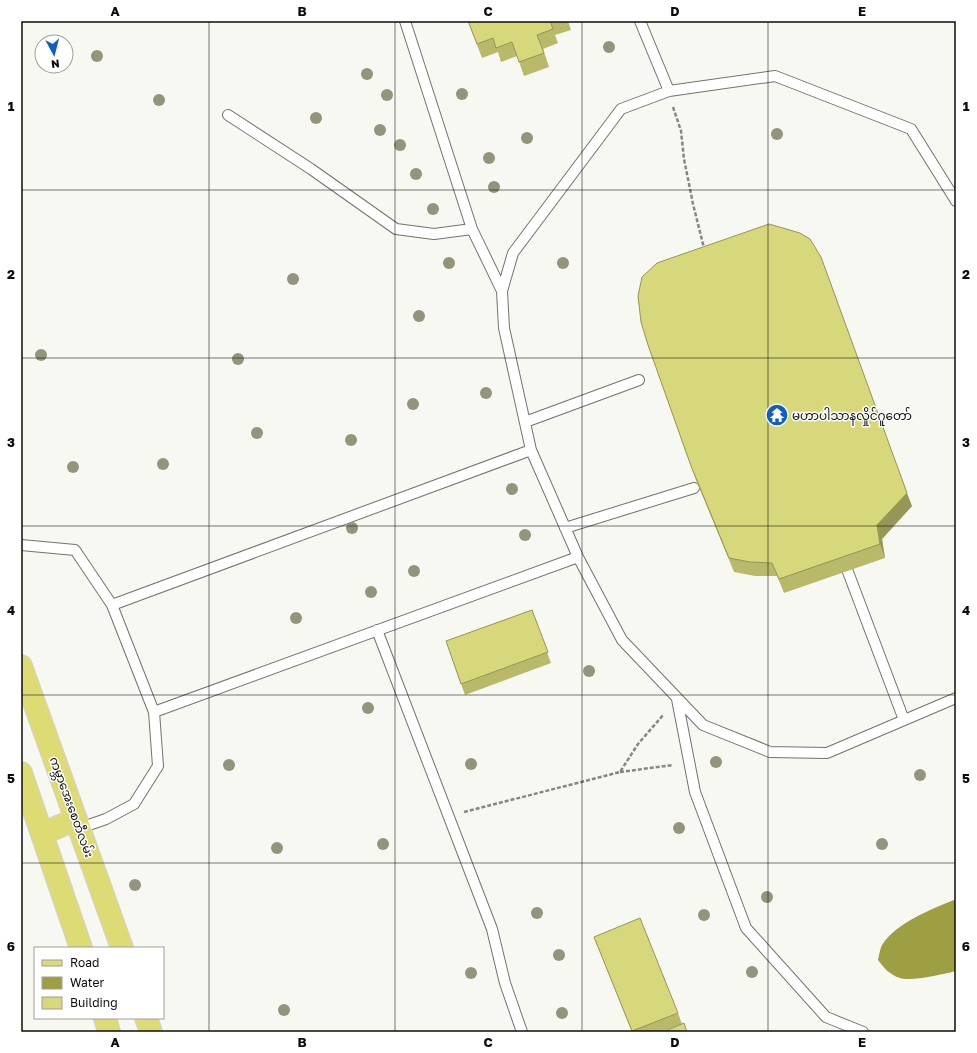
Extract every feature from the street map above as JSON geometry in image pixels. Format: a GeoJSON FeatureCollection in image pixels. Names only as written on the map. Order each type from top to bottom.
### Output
{"type":"FeatureCollection","features":[{"type":"Feature","properties":{"kind":"main road","name":"ကမ္ဘာအေးစေတီလမ်း"},"geometry":{"type":"LineString","coordinates":[[21,666],[122,947]]}},
{"type":"Feature","properties":{"kind":"main road"},"geometry":{"type":"LineString","coordinates":[[21,773],[81,947]]}},
{"type":"Feature","properties":{"kind":"main road"},"geometry":{"type":"LineString","coordinates":[[42,834],[78,823]]}},
{"type":"Feature","properties":{"kind":"main road"},"geometry":{"type":"LineString","coordinates":[[105,1019],[109,1032]]}},
{"type":"Feature","properties":{"kind":"main road"},"geometry":{"type":"LineString","coordinates":[[146,1019],[151,1032]]}},
{"type":"Feature","properties":{"kind":"lane"},"geometry":{"type":"LineString","coordinates":[[405,21],[472,229],[502,290]]}},
{"type":"Feature","properties":{"kind":"lane"},"geometry":{"type":"LineString","coordinates":[[640,21],[669,91]]}},
{"type":"Feature","properties":{"kind":"lane"},"geometry":{"type":"LineString","coordinates":[[956,201],[910,129],[775,76],[669,91],[621,109],[513,253],[502,290],[504,328],[531,450],[578,557],[622,640],[702,725],[770,752],[827,753],[956,698]]}},
{"type":"Feature","properties":{"kind":"lane"},"geometry":{"type":"LineString","coordinates":[[228,115],[396,229],[434,234],[472,229]]}},
{"type":"Feature","properties":{"kind":"lane"},"geometry":{"type":"LineString","coordinates":[[525,422],[638,380]]}},
{"type":"Feature","properties":{"kind":"lane"},"geometry":{"type":"LineString","coordinates":[[112,605],[531,450]]}},
{"type":"Feature","properties":{"kind":"lane"},"geometry":{"type":"LineString","coordinates":[[565,528],[694,488]]}},
{"type":"Feature","properties":{"kind":"lane"},"geometry":{"type":"LineString","coordinates":[[21,545],[75,550],[112,605],[154,712],[158,766],[134,804],[106,819],[78,823]]}},
{"type":"Feature","properties":{"kind":"lane"},"geometry":{"type":"LineString","coordinates":[[154,712],[578,557]]}},
{"type":"Feature","properties":{"kind":"lane"},"geometry":{"type":"LineString","coordinates":[[845,564],[904,720]]}},
{"type":"Feature","properties":{"kind":"lane"},"geometry":{"type":"LineString","coordinates":[[377,630],[492,929],[505,983],[522,1032]]}},
{"type":"Feature","properties":{"kind":"lane"},"geometry":{"type":"LineString","coordinates":[[677,699],[688,764],[695,792],[746,928],[826,1017],[863,1032]]}},
{"type":"Feature","properties":{"kind":"path"},"geometry":{"type":"LineString","coordinates":[[669,91],[681,131],[684,160],[705,254]]}},
{"type":"Feature","properties":{"kind":"path"},"geometry":{"type":"LineString","coordinates":[[620,772],[638,744],[677,699]]}},
{"type":"Feature","properties":{"kind":"path"},"geometry":{"type":"LineString","coordinates":[[449,816],[620,772],[688,764]]}},
{"type":"Feature","properties":{"kind":"water"},"geometry":{"type":"Polygon","coordinates":[[[956,899],[956,971],[911,979],[900,978],[890,973],[878,960],[882,945],[889,937],[916,917],[956,899]]]}},
{"type":"Feature","properties":{"kind":"building"},"geometry":{"type":"Polygon","coordinates":[[[468,21],[550,21],[553,29],[537,35],[544,53],[519,62],[512,42],[496,48],[493,38],[477,44],[468,21]]]}},
{"type":"Feature","properties":{"kind":"building","name":"မဟာပါသာနလှိုင်ဂူတော်"},"geometry":{"type":"Polygon","coordinates":[[[769,224],[800,233],[810,239],[821,257],[907,493],[877,525],[880,544],[779,579],[772,563],[750,562],[729,558],[691,466],[648,345],[641,322],[638,296],[642,277],[657,263],[769,224]]]}},
{"type":"Feature","properties":{"kind":"building"},"geometry":{"type":"Polygon","coordinates":[[[532,610],[548,652],[461,684],[446,641],[532,610]]]}},
{"type":"Feature","properties":{"kind":"building"},"geometry":{"type":"Polygon","coordinates":[[[640,918],[678,1013],[632,1031],[594,937],[640,918]]]}},
{"type":"Feature","properties":{"kind":"building"},"geometry":{"type":"Polygon","coordinates":[[[684,1023],[687,1032],[663,1032],[684,1023]]]}},
{"type":"Feature","properties":{"kind":"place","name":"မဟာပါသာနလှိုင်ဂူတော်"},"geometry":{"type":"Point","coordinates":[777,415]}}]}
